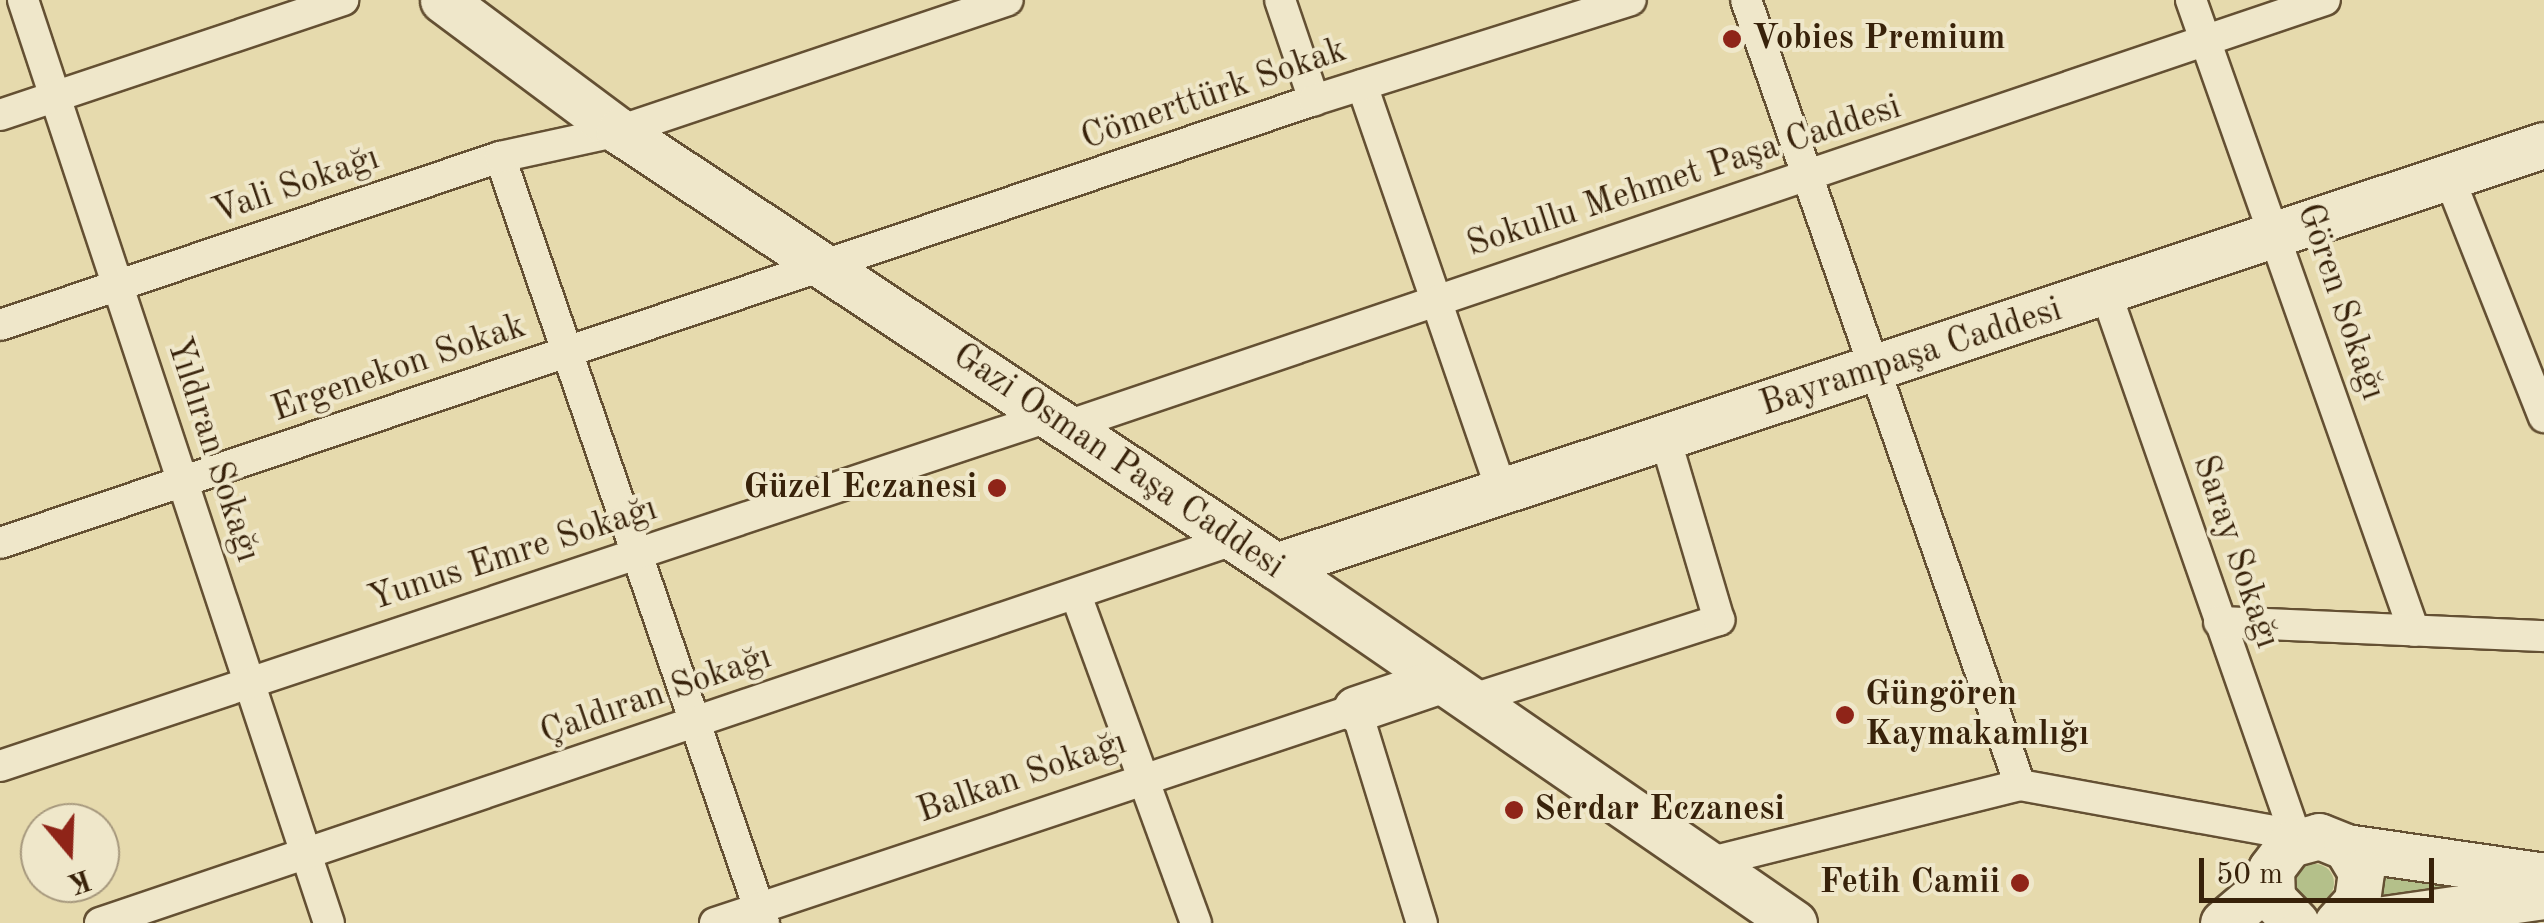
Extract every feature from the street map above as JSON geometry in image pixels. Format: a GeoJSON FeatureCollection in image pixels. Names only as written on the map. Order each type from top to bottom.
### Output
{"type":"FeatureCollection","features":[{"type":"Feature","properties":{"kind":"street","name":"Yıldıran Sokağı"},"geometry":{"type":"LineString","coordinates":[[23,0],[328,923]]}},
{"type":"Feature","properties":{"kind":"street"},"geometry":{"type":"LineString","coordinates":[[0,115],[342,0]]}},
{"type":"Feature","properties":{"kind":"street","name":"Gazi Osman Paşa Caddesi"},"geometry":{"type":"LineString","coordinates":[[442,0],[619,131],[1236,539],[1794,923]]}},
{"type":"Feature","properties":{"kind":"street","name":"Vali Sokağı"},"geometry":{"type":"LineString","coordinates":[[0,325],[500,157],[619,131],[1008,0]]}},
{"type":"Feature","properties":{"kind":"street"},"geometry":{"type":"LineString","coordinates":[[1280,0],[1314,100]]}},
{"type":"Feature","properties":{"kind":"street","name":"Cömerttürk Sokak"},"geometry":{"type":"LineString","coordinates":[[822,267],[1362,84],[1631,0]]}},
{"type":"Feature","properties":{"kind":"street"},"geometry":{"type":"LineString","coordinates":[[1746,0],[2020,784]]}},
{"type":"Feature","properties":{"kind":"street","name":"Gören Sokağı"},"geometry":{"type":"LineString","coordinates":[[2191,0],[2278,236],[2414,631]]}},
{"type":"Feature","properties":{"kind":"street","name":"Sokullu Mehmet Paşa Caddesi"},"geometry":{"type":"LineString","coordinates":[[1059,421],[1808,178],[2325,0]]}},
{"type":"Feature","properties":{"kind":"street"},"geometry":{"type":"LineString","coordinates":[[1362,84],[1501,488]]}},
{"type":"Feature","properties":{"kind":"street","name":"Bayrampaşa Caddesi"},"geometry":{"type":"LineString","coordinates":[[1276,566],[1501,488],[2107,296],[2544,145]]}},
{"type":"Feature","properties":{"kind":"street"},"geometry":{"type":"LineString","coordinates":[[500,157],[762,916]]}},
{"type":"Feature","properties":{"kind":"street"},"geometry":{"type":"LineString","coordinates":[[2450,180],[2544,417]]}},
{"type":"Feature","properties":{"kind":"street","name":"Ergenekon Sokak"},"geometry":{"type":"LineString","coordinates":[[0,543],[822,267]]}},
{"type":"Feature","properties":{"kind":"street","name":"Saray Sokağı"},"geometry":{"type":"LineString","coordinates":[[2107,296],[2219,622],[2315,839]]}},
{"type":"Feature","properties":{"kind":"street","name":"Yunus Emre Sokağı"},"geometry":{"type":"LineString","coordinates":[[0,766],[637,554],[1059,421]]}},
{"type":"Feature","properties":{"kind":"street"},"geometry":{"type":"LineString","coordinates":[[1422,923],[1356,708],[1456,690],[1719,620],[1664,438]]}},
{"type":"Feature","properties":{"kind":"street","name":"Çaldıran Sokağı"},"geometry":{"type":"LineString","coordinates":[[100,923],[1236,539]]}},
{"type":"Feature","properties":{"kind":"street"},"geometry":{"type":"LineString","coordinates":[[1076,595],[1138,778],[1196,923]]}},
{"type":"Feature","properties":{"kind":"street"},"geometry":{"type":"LineString","coordinates":[[2219,622],[2544,636]]}},
{"type":"Feature","properties":{"kind":"street","name":"Balkan Sokağı"},"geometry":{"type":"LineString","coordinates":[[715,923],[762,916],[1138,778],[1356,708]]}},
{"type":"Feature","properties":{"kind":"street"},"geometry":{"type":"LineString","coordinates":[[1707,863],[2020,784],[2315,839],[2544,876]]}},
{"type":"Feature","properties":{"kind":"street"},"geometry":{"type":"LineString","coordinates":[[2223,923],[2284,912],[2279,854],[2315,839]]}},
{"type":"Feature","properties":{"kind":"street"},"geometry":{"type":"LineString","coordinates":[[2315,839],[2362,886],[2358,902],[2337,923]]}},
{"type":"Feature","properties":{"kind":"street"},"geometry":{"type":"LineString","coordinates":[[2356,923],[2544,896]]}},
{"type":"Feature","properties":{"kind":"green space"},"geometry":{"type":"Polygon","coordinates":[[[2315,864],[2328,870],[2334,883],[2328,896],[2315,902],[2302,896],[2296,883],[2302,870],[2315,864]]]}},
{"type":"Feature","properties":{"kind":"green space"},"geometry":{"type":"Polygon","coordinates":[[[2367,867],[2544,884],[2369,903],[2367,867]]]}},
{"type":"Feature","properties":{"kind":"place","name":"Vobies Premium"},"geometry":{"type":"Point","coordinates":[1732,39]}},
{"type":"Feature","properties":{"kind":"place","name":"Güzel Eczanesi"},"geometry":{"type":"Point","coordinates":[997,488]}},
{"type":"Feature","properties":{"kind":"place","name":"Güngören Kaymakamlığı"},"geometry":{"type":"Point","coordinates":[1845,715]}},
{"type":"Feature","properties":{"kind":"place","name":"Serdar Eczanesi"},"geometry":{"type":"Point","coordinates":[1514,810]}},
{"type":"Feature","properties":{"kind":"place","name":"Fetih Camii"},"geometry":{"type":"Point","coordinates":[2020,883]}}]}
